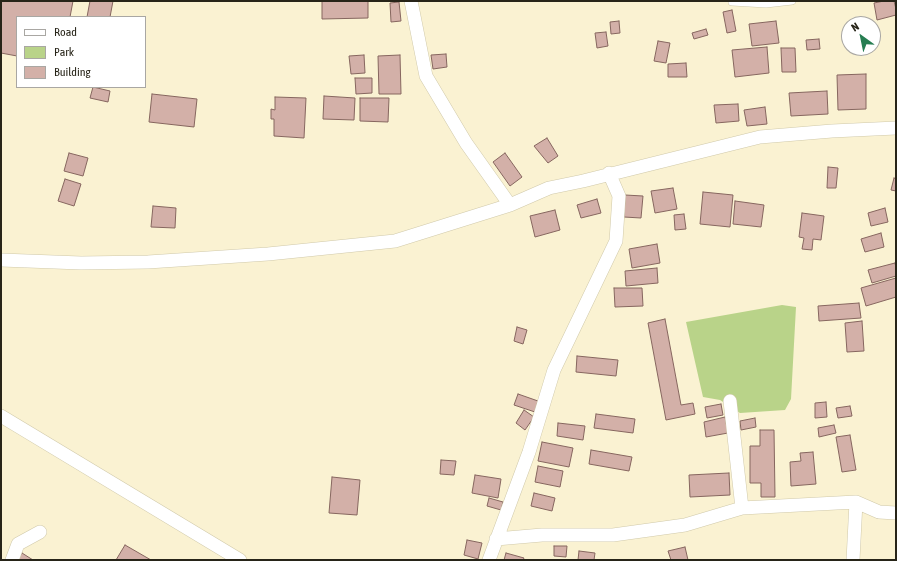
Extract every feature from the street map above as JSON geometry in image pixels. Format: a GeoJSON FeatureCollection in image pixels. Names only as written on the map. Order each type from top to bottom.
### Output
{"type":"FeatureCollection","features":[{"type":"Feature","properties":{"kind":"street"},"geometry":{"type":"LineString","coordinates":[[411,1],[426,76],[466,143],[510,204]]}},
{"type":"Feature","properties":{"kind":"street"},"geometry":{"type":"LineString","coordinates":[[1,260],[81,263],[148,262],[268,254],[395,241],[510,204],[549,188],[760,137],[832,131],[896,128]]}},
{"type":"Feature","properties":{"kind":"street"},"geometry":{"type":"LineString","coordinates":[[488,560],[529,452],[554,370],[616,241],[619,196],[609,173]]}},
{"type":"Feature","properties":{"kind":"street"},"geometry":{"type":"LineString","coordinates":[[730,401],[742,508]]}},
{"type":"Feature","properties":{"kind":"street"},"geometry":{"type":"LineString","coordinates":[[1,416],[240,560]]}},
{"type":"Feature","properties":{"kind":"street"},"geometry":{"type":"LineString","coordinates":[[496,539],[542,535],[614,535],[685,525],[742,508],[856,502],[879,512],[896,513]]}},
{"type":"Feature","properties":{"kind":"street"},"geometry":{"type":"LineString","coordinates":[[854,560],[856,502]]}},
{"type":"Feature","properties":{"kind":"street"},"geometry":{"type":"LineString","coordinates":[[12,560],[18,544],[40,532]]}},
{"type":"Feature","properties":{"kind":"lane"},"geometry":{"type":"LineString","coordinates":[[732,2],[766,4],[792,1]]}},
{"type":"Feature","properties":{"kind":"green space"},"geometry":{"type":"Polygon","coordinates":[[[782,305],[796,307],[791,399],[785,410],[740,413],[720,400],[703,397],[686,322],[782,305]]]}},
{"type":"Feature","properties":{"kind":"building"},"geometry":{"type":"Polygon","coordinates":[[[1,1],[73,1],[70,16],[16,16],[16,56],[1,53],[1,1]]]}},
{"type":"Feature","properties":{"kind":"building"},"geometry":{"type":"Polygon","coordinates":[[[90,1],[113,1],[110,16],[87,16],[90,1]]]}},
{"type":"Feature","properties":{"kind":"building"},"geometry":{"type":"Polygon","coordinates":[[[322,1],[368,1],[368,18],[322,19],[322,1]]]}},
{"type":"Feature","properties":{"kind":"building"},"geometry":{"type":"Polygon","coordinates":[[[894,1],[896,15],[881,19],[881,16],[876,16],[874,3],[894,1]]]}},
{"type":"Feature","properties":{"kind":"building"},"geometry":{"type":"Polygon","coordinates":[[[399,2],[401,21],[391,22],[390,3],[399,2]]]}},
{"type":"Feature","properties":{"kind":"building"},"geometry":{"type":"Polygon","coordinates":[[[732,10],[736,31],[727,33],[723,12],[732,10]]]}},
{"type":"Feature","properties":{"kind":"building"},"geometry":{"type":"Polygon","coordinates":[[[619,21],[620,33],[611,34],[610,22],[619,21]]]}},
{"type":"Feature","properties":{"kind":"building"},"geometry":{"type":"Polygon","coordinates":[[[776,21],[779,43],[752,46],[749,24],[776,21]]]}},
{"type":"Feature","properties":{"kind":"building"},"geometry":{"type":"Polygon","coordinates":[[[706,29],[708,35],[694,39],[692,33],[706,29]]]}},
{"type":"Feature","properties":{"kind":"building"},"geometry":{"type":"Polygon","coordinates":[[[606,32],[608,46],[597,48],[595,33],[606,32]]]}},
{"type":"Feature","properties":{"kind":"building"},"geometry":{"type":"Polygon","coordinates":[[[819,39],[820,49],[807,50],[806,40],[819,39]]]}},
{"type":"Feature","properties":{"kind":"building"},"geometry":{"type":"Polygon","coordinates":[[[658,41],[670,43],[666,63],[654,61],[658,41]]]}},
{"type":"Feature","properties":{"kind":"building"},"geometry":{"type":"Polygon","coordinates":[[[767,47],[769,73],[735,77],[732,50],[767,47]]]}},
{"type":"Feature","properties":{"kind":"building"},"geometry":{"type":"Polygon","coordinates":[[[781,48],[795,48],[796,72],[782,72],[781,48]]]}},
{"type":"Feature","properties":{"kind":"building"},"geometry":{"type":"Polygon","coordinates":[[[446,54],[447,67],[433,69],[431,55],[446,54]]]}},
{"type":"Feature","properties":{"kind":"building"},"geometry":{"type":"Polygon","coordinates":[[[364,55],[365,73],[351,74],[349,56],[364,55]]]}},
{"type":"Feature","properties":{"kind":"building"},"geometry":{"type":"Polygon","coordinates":[[[400,55],[401,94],[379,94],[378,56],[400,55]]]}},
{"type":"Feature","properties":{"kind":"building"},"geometry":{"type":"Polygon","coordinates":[[[686,63],[687,77],[668,77],[668,64],[686,63]]]}},
{"type":"Feature","properties":{"kind":"building"},"geometry":{"type":"Polygon","coordinates":[[[866,74],[866,109],[838,110],[837,75],[866,74]]]}},
{"type":"Feature","properties":{"kind":"building"},"geometry":{"type":"Polygon","coordinates":[[[355,78],[372,78],[372,93],[356,94],[355,78]]]}},
{"type":"Feature","properties":{"kind":"building"},"geometry":{"type":"Polygon","coordinates":[[[93,88],[110,91],[108,102],[90,98],[93,88]]]}},
{"type":"Feature","properties":{"kind":"building"},"geometry":{"type":"Polygon","coordinates":[[[827,91],[828,114],[791,116],[789,93],[827,91]]]}},
{"type":"Feature","properties":{"kind":"building"},"geometry":{"type":"Polygon","coordinates":[[[152,94],[197,99],[194,127],[149,122],[152,94]]]}},
{"type":"Feature","properties":{"kind":"building"},"geometry":{"type":"Polygon","coordinates":[[[324,96],[355,98],[354,120],[323,119],[324,96]]]}},
{"type":"Feature","properties":{"kind":"building"},"geometry":{"type":"Polygon","coordinates":[[[275,97],[306,98],[304,138],[274,136],[274,119],[271,119],[271,109],[275,110],[275,97]]]}},
{"type":"Feature","properties":{"kind":"building"},"geometry":{"type":"Polygon","coordinates":[[[360,98],[389,98],[388,122],[360,121],[360,98]]]}},
{"type":"Feature","properties":{"kind":"building"},"geometry":{"type":"Polygon","coordinates":[[[738,104],[739,121],[716,123],[714,105],[738,104]]]}},
{"type":"Feature","properties":{"kind":"building"},"geometry":{"type":"Polygon","coordinates":[[[765,107],[767,124],[747,126],[744,110],[765,107]]]}},
{"type":"Feature","properties":{"kind":"building"},"geometry":{"type":"Polygon","coordinates":[[[547,138],[558,156],[548,163],[534,146],[547,138]]]}},
{"type":"Feature","properties":{"kind":"building"},"geometry":{"type":"Polygon","coordinates":[[[69,153],[88,158],[83,176],[64,171],[69,153]]]}},
{"type":"Feature","properties":{"kind":"building"},"geometry":{"type":"Polygon","coordinates":[[[505,153],[522,177],[510,186],[493,162],[505,153]]]}},
{"type":"Feature","properties":{"kind":"building"},"geometry":{"type":"Polygon","coordinates":[[[828,167],[838,168],[836,188],[827,188],[828,167]]]}},
{"type":"Feature","properties":{"kind":"building"},"geometry":{"type":"Polygon","coordinates":[[[894,178],[896,179],[896,191],[891,190],[894,178]]]}},
{"type":"Feature","properties":{"kind":"building"},"geometry":{"type":"Polygon","coordinates":[[[65,179],[81,184],[74,206],[58,201],[65,179]]]}},
{"type":"Feature","properties":{"kind":"building"},"geometry":{"type":"Polygon","coordinates":[[[673,188],[677,209],[655,213],[651,191],[673,188]]]}},
{"type":"Feature","properties":{"kind":"building"},"geometry":{"type":"Polygon","coordinates":[[[703,192],[733,195],[730,227],[700,224],[703,192]]]}},
{"type":"Feature","properties":{"kind":"building"},"geometry":{"type":"Polygon","coordinates":[[[625,195],[643,196],[641,218],[624,217],[625,195]]]}},
{"type":"Feature","properties":{"kind":"building"},"geometry":{"type":"Polygon","coordinates":[[[597,199],[601,213],[581,218],[577,205],[597,199]]]}},
{"type":"Feature","properties":{"kind":"building"},"geometry":{"type":"Polygon","coordinates":[[[735,201],[764,205],[761,227],[733,224],[735,201]]]}},
{"type":"Feature","properties":{"kind":"building"},"geometry":{"type":"Polygon","coordinates":[[[153,206],[176,208],[175,228],[151,227],[153,206]]]}},
{"type":"Feature","properties":{"kind":"building"},"geometry":{"type":"Polygon","coordinates":[[[885,208],[888,222],[871,226],[868,213],[885,208]]]}},
{"type":"Feature","properties":{"kind":"building"},"geometry":{"type":"Polygon","coordinates":[[[555,210],[560,230],[535,237],[530,216],[555,210]]]}},
{"type":"Feature","properties":{"kind":"building"},"geometry":{"type":"Polygon","coordinates":[[[802,213],[824,216],[821,240],[813,239],[812,250],[802,249],[804,238],[799,237],[802,213]]]}},
{"type":"Feature","properties":{"kind":"building"},"geometry":{"type":"Polygon","coordinates":[[[684,214],[686,229],[675,230],[674,215],[684,214]]]}},
{"type":"Feature","properties":{"kind":"building"},"geometry":{"type":"Polygon","coordinates":[[[881,233],[884,247],[865,252],[861,239],[881,233]]]}},
{"type":"Feature","properties":{"kind":"building"},"geometry":{"type":"Polygon","coordinates":[[[657,244],[660,263],[632,268],[629,249],[657,244]]]}},
{"type":"Feature","properties":{"kind":"building"},"geometry":{"type":"Polygon","coordinates":[[[895,263],[896,276],[872,283],[868,270],[895,263]]]}},
{"type":"Feature","properties":{"kind":"building"},"geometry":{"type":"Polygon","coordinates":[[[657,268],[658,283],[626,286],[625,271],[657,268]]]}},
{"type":"Feature","properties":{"kind":"building"},"geometry":{"type":"Polygon","coordinates":[[[896,278],[896,297],[866,306],[861,288],[896,278]]]}},
{"type":"Feature","properties":{"kind":"building"},"geometry":{"type":"Polygon","coordinates":[[[614,288],[642,288],[643,306],[615,307],[614,288]]]}},
{"type":"Feature","properties":{"kind":"building"},"geometry":{"type":"Polygon","coordinates":[[[859,303],[861,318],[819,321],[818,306],[859,303]]]}},
{"type":"Feature","properties":{"kind":"building"},"geometry":{"type":"Polygon","coordinates":[[[665,319],[681,405],[693,403],[695,414],[666,420],[648,323],[665,319]]]}},
{"type":"Feature","properties":{"kind":"building"},"geometry":{"type":"Polygon","coordinates":[[[862,321],[864,351],[847,352],[845,323],[862,321]]]}},
{"type":"Feature","properties":{"kind":"building"},"geometry":{"type":"Polygon","coordinates":[[[517,327],[527,330],[523,344],[514,341],[517,327]]]}},
{"type":"Feature","properties":{"kind":"building"},"geometry":{"type":"Polygon","coordinates":[[[577,356],[618,360],[616,376],[576,372],[577,356]]]}},
{"type":"Feature","properties":{"kind":"building"},"geometry":{"type":"Polygon","coordinates":[[[518,394],[538,401],[535,412],[514,405],[518,394]]]}},
{"type":"Feature","properties":{"kind":"building"},"geometry":{"type":"Polygon","coordinates":[[[826,402],[827,417],[815,418],[815,403],[826,402]]]}},
{"type":"Feature","properties":{"kind":"building"},"geometry":{"type":"Polygon","coordinates":[[[721,404],[723,415],[707,418],[705,407],[721,404]]]}},
{"type":"Feature","properties":{"kind":"building"},"geometry":{"type":"Polygon","coordinates":[[[850,406],[852,416],[838,418],[836,408],[850,406]]]}},
{"type":"Feature","properties":{"kind":"building"},"geometry":{"type":"Polygon","coordinates":[[[524,410],[534,417],[525,430],[516,423],[524,410]]]}},
{"type":"Feature","properties":{"kind":"building"},"geometry":{"type":"Polygon","coordinates":[[[596,414],[635,419],[633,433],[594,428],[596,414]]]}},
{"type":"Feature","properties":{"kind":"building"},"geometry":{"type":"Polygon","coordinates":[[[725,417],[728,433],[706,437],[704,422],[725,417]]]}},
{"type":"Feature","properties":{"kind":"building"},"geometry":{"type":"Polygon","coordinates":[[[755,418],[756,427],[741,430],[740,421],[755,418]]]}},
{"type":"Feature","properties":{"kind":"building"},"geometry":{"type":"Polygon","coordinates":[[[558,423],[585,426],[583,440],[557,436],[558,423]]]}},
{"type":"Feature","properties":{"kind":"building"},"geometry":{"type":"Polygon","coordinates":[[[834,425],[836,433],[819,437],[818,428],[834,425]]]}},
{"type":"Feature","properties":{"kind":"building"},"geometry":{"type":"Polygon","coordinates":[[[760,430],[774,430],[775,497],[761,497],[761,483],[750,483],[750,446],[760,446],[760,430]]]}},
{"type":"Feature","properties":{"kind":"building"},"geometry":{"type":"Polygon","coordinates":[[[850,435],[856,470],[842,472],[836,437],[850,435]]]}},
{"type":"Feature","properties":{"kind":"building"},"geometry":{"type":"Polygon","coordinates":[[[542,442],[573,448],[569,467],[538,461],[542,442]]]}},
{"type":"Feature","properties":{"kind":"building"},"geometry":{"type":"Polygon","coordinates":[[[591,450],[632,457],[629,471],[589,464],[591,450]]]}},
{"type":"Feature","properties":{"kind":"building"},"geometry":{"type":"Polygon","coordinates":[[[813,452],[816,484],[791,486],[790,462],[801,461],[800,453],[813,452]]]}},
{"type":"Feature","properties":{"kind":"building"},"geometry":{"type":"Polygon","coordinates":[[[441,460],[456,461],[454,475],[440,474],[441,460]]]}},
{"type":"Feature","properties":{"kind":"building"},"geometry":{"type":"Polygon","coordinates":[[[538,466],[563,471],[560,487],[535,482],[538,466]]]}},
{"type":"Feature","properties":{"kind":"building"},"geometry":{"type":"Polygon","coordinates":[[[729,473],[730,495],[690,497],[689,475],[729,473]]]}},
{"type":"Feature","properties":{"kind":"building"},"geometry":{"type":"Polygon","coordinates":[[[475,475],[501,479],[498,498],[472,493],[475,475]]]}},
{"type":"Feature","properties":{"kind":"building"},"geometry":{"type":"Polygon","coordinates":[[[332,477],[360,480],[357,515],[329,513],[332,477]]]}},
{"type":"Feature","properties":{"kind":"building"},"geometry":{"type":"Polygon","coordinates":[[[534,493],[555,498],[552,511],[531,506],[534,493]]]}},
{"type":"Feature","properties":{"kind":"building"},"geometry":{"type":"Polygon","coordinates":[[[489,498],[503,502],[501,510],[487,506],[489,498]]]}},
{"type":"Feature","properties":{"kind":"building"},"geometry":{"type":"Polygon","coordinates":[[[467,540],[482,543],[478,559],[464,555],[467,540]]]}},
{"type":"Feature","properties":{"kind":"building"},"geometry":{"type":"Polygon","coordinates":[[[125,545],[151,560],[116,560],[125,545]]]}},
{"type":"Feature","properties":{"kind":"building"},"geometry":{"type":"Polygon","coordinates":[[[554,546],[567,546],[566,557],[554,556],[554,546]]]}},
{"type":"Feature","properties":{"kind":"building"},"geometry":{"type":"Polygon","coordinates":[[[685,547],[688,560],[671,560],[668,551],[685,547]]]}},
{"type":"Feature","properties":{"kind":"building"},"geometry":{"type":"Polygon","coordinates":[[[579,551],[595,553],[594,560],[578,560],[579,551]]]}},
{"type":"Feature","properties":{"kind":"building"},"geometry":{"type":"Polygon","coordinates":[[[22,553],[33,560],[17,560],[22,553]]]}},
{"type":"Feature","properties":{"kind":"building"},"geometry":{"type":"Polygon","coordinates":[[[506,553],[524,558],[523,560],[504,560],[506,553]]]}}]}
